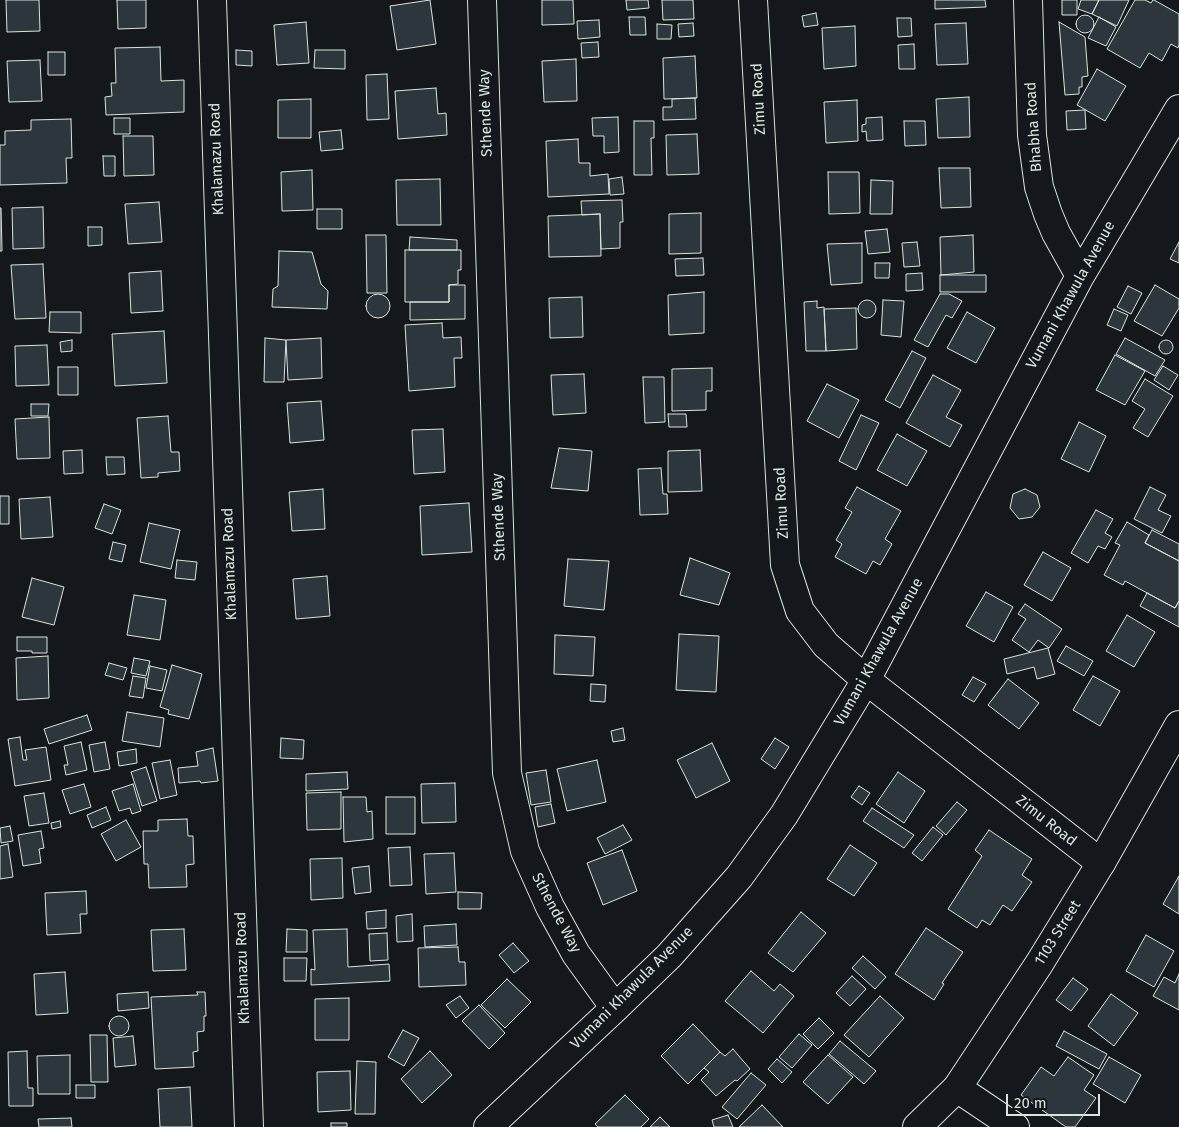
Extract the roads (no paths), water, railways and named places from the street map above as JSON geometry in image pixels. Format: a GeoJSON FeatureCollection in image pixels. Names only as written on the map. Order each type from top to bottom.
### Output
{"type":"FeatureCollection","features":[{"type":"Feature","properties":{"kind":"street","name":"Khalamazu Road"},"geometry":{"type":"LineString","coordinates":[[212,0],[249,1127]]}},
{"type":"Feature","properties":{"kind":"street","name":"Sthende Way"},"geometry":{"type":"LineString","coordinates":[[482,0],[507,772],[525,851],[550,907],[576,954],[615,1008]]}},
{"type":"Feature","properties":{"kind":"street","name":"Zimu Road"},"geometry":{"type":"LineString","coordinates":[[753,0],[785,565],[800,611],[826,645],[866,680],[1101,863]]}},
{"type":"Feature","properties":{"kind":"street","name":"Bhabha Road"},"geometry":{"type":"LineString","coordinates":[[1028,0],[1032,135],[1039,187],[1056,233],[1080,276]]}},
{"type":"Feature","properties":{"kind":"street","name":"Vumani Khawula Avenue"},"geometry":{"type":"LineString","coordinates":[[488,1127],[669,956],[739,877],[784,815],[866,680],[1080,276],[1179,109]]}},
{"type":"Feature","properties":{"kind":"street","name":"1103 Street"},"geometry":{"type":"LineString","coordinates":[[918,1127],[957,1088],[1039,964],[1101,863],[1179,725]]}},
{"type":"Feature","properties":{"kind":"street"},"geometry":{"type":"LineString","coordinates":[[957,1088],[1015,1127]]}}]}
